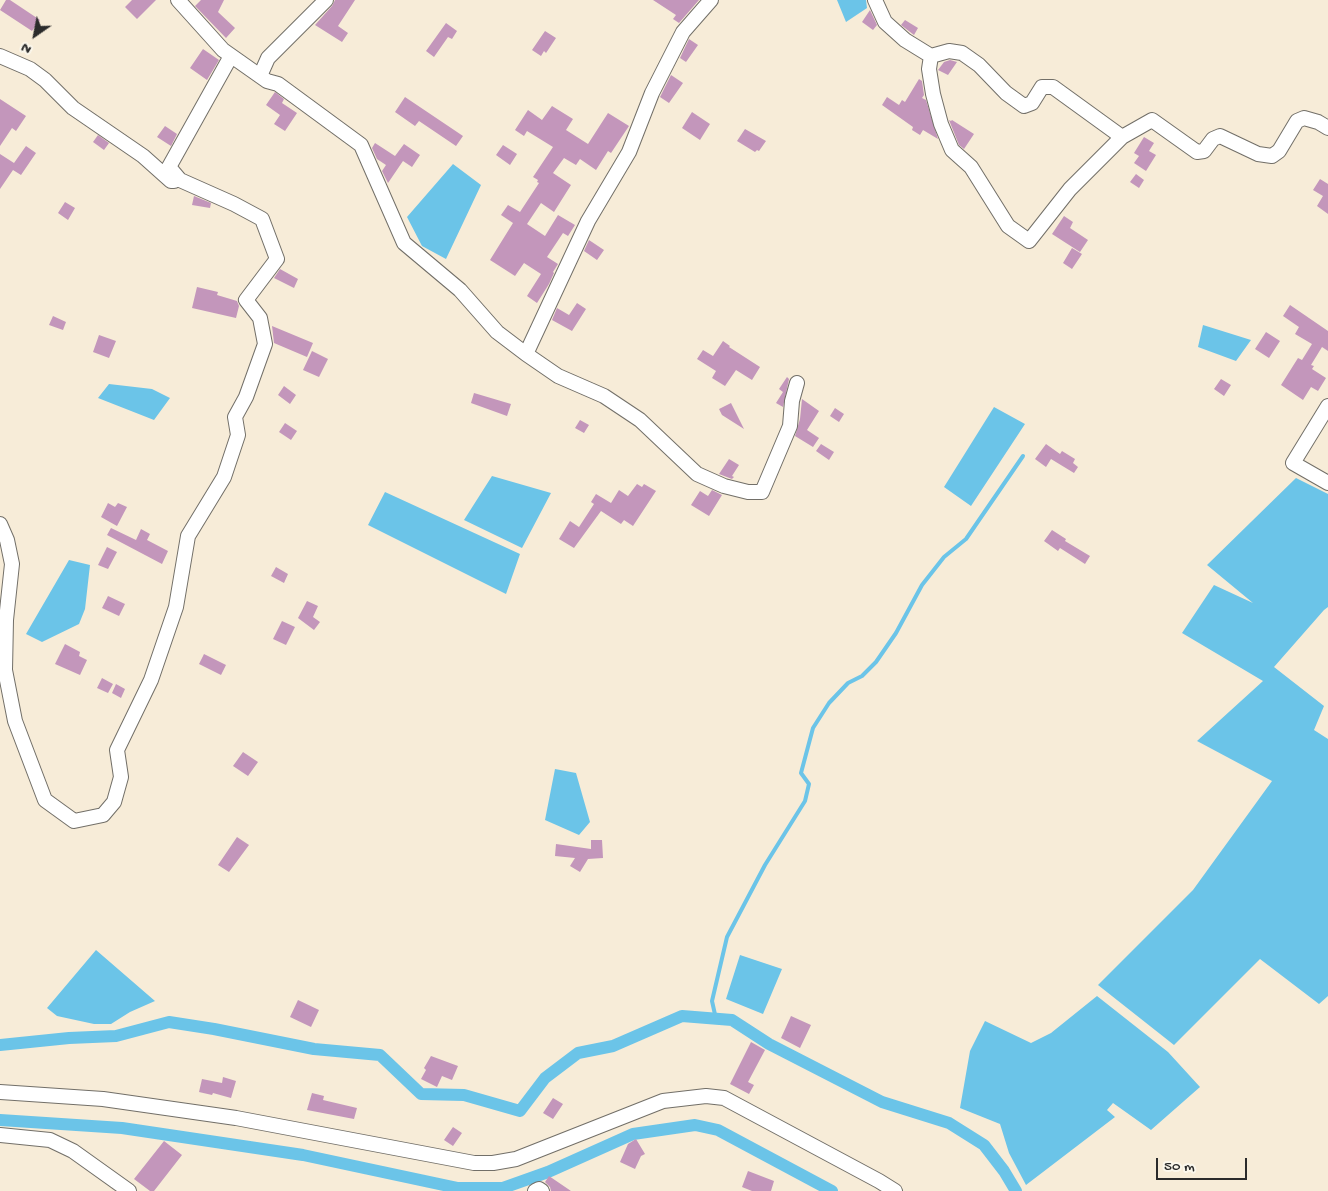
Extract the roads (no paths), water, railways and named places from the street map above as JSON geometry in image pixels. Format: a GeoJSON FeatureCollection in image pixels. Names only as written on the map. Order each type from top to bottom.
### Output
{"type":"FeatureCollection","features":[{"type":"Feature","properties":{"kind":"street"},"geometry":{"type":"LineString","coordinates":[[178,0],[223,50],[267,81],[278,84],[362,145],[404,243],[460,290],[497,332],[558,376],[604,396],[640,420],[697,474],[724,486],[748,492],[762,492],[790,426],[792,401],[797,383]]}},
{"type":"Feature","properties":{"kind":"street"},"geometry":{"type":"LineString","coordinates":[[260,76],[268,58],[326,0]]}},
{"type":"Feature","properties":{"kind":"street"},"geometry":{"type":"LineString","coordinates":[[526,354],[588,221],[629,152],[652,93],[682,32],[711,0]]}},
{"type":"Feature","properties":{"kind":"street"},"geometry":{"type":"LineString","coordinates":[[875,0],[885,22],[905,40],[931,56],[950,51],[962,53],[979,65],[1006,93],[1024,106],[1032,103],[1042,87],[1053,87],[1122,137]]}},
{"type":"Feature","properties":{"kind":"street"},"geometry":{"type":"LineString","coordinates":[[0,56],[30,69],[45,80],[73,108],[143,156],[171,181],[180,180]]}},
{"type":"Feature","properties":{"kind":"street"},"geometry":{"type":"LineString","coordinates":[[0,524],[7,540],[12,564],[6,620],[5,670],[15,721],[45,800],[74,821],[103,815],[114,802],[121,777],[117,750],[151,680],[176,607],[188,536],[224,476],[238,435],[235,417],[246,397],[265,344],[260,318],[246,300],[277,259],[262,219],[234,204],[180,180],[169,167],[231,56]]}},
{"type":"Feature","properties":{"kind":"street"},"geometry":{"type":"LineString","coordinates":[[931,56],[929,69],[933,94],[941,124],[952,150],[970,167],[1008,226],[1029,241],[1070,189],[1122,137],[1152,120],[1197,152],[1204,151],[1213,139],[1220,136],[1258,154],[1272,156],[1279,151],[1298,121],[1304,118],[1318,122],[1328,128]]}},
{"type":"Feature","properties":{"kind":"street"},"geometry":{"type":"LineString","coordinates":[[1328,406],[1293,463],[1328,483]]}},
{"type":"Feature","properties":{"kind":"street"},"geometry":{"type":"LineString","coordinates":[[0,1092],[103,1099],[236,1118],[474,1163],[493,1163],[516,1159],[663,1101],[706,1096],[724,1098],[862,1171],[895,1191]]}},
{"type":"Feature","properties":{"kind":"street"},"geometry":{"type":"LineString","coordinates":[[0,1135],[50,1140],[73,1151],[129,1191]]}},
{"type":"Feature","properties":{"kind":"street"},"geometry":{"type":"LineString","coordinates":[[535,1191],[539,1189],[542,1191]]}},
{"type":"Feature","properties":{"kind":"water"},"geometry":{"type":"Polygon","coordinates":[[[837,0],[866,0],[867,8],[846,22],[837,0]]]}},
{"type":"Feature","properties":{"kind":"water"},"geometry":{"type":"Polygon","coordinates":[[[453,164],[481,185],[446,259],[422,246],[407,217],[453,164]]]}},
{"type":"Feature","properties":{"kind":"water"},"geometry":{"type":"Polygon","coordinates":[[[1203,325],[1251,340],[1236,361],[1198,347],[1203,325]]]}},
{"type":"Feature","properties":{"kind":"water"},"geometry":{"type":"Polygon","coordinates":[[[109,384],[152,389],[170,398],[154,420],[98,398],[109,384]]]}},
{"type":"Feature","properties":{"kind":"water"},"geometry":{"type":"Polygon","coordinates":[[[994,407],[1025,424],[971,506],[944,487],[994,407]]]}},
{"type":"Feature","properties":{"kind":"water"},"geometry":{"type":"Polygon","coordinates":[[[492,476],[551,493],[522,548],[464,520],[492,476]]]}},
{"type":"Feature","properties":{"kind":"water"},"geometry":{"type":"Polygon","coordinates":[[[1296,478],[1328,494],[1328,607],[1274,667],[1324,706],[1314,730],[1328,739],[1328,996],[1319,1004],[1260,959],[1174,1045],[1098,985],[1193,890],[1272,781],[1197,741],[1263,681],[1182,633],[1214,585],[1253,603],[1207,565],[1296,478]]]}},
{"type":"Feature","properties":{"kind":"water"},"geometry":{"type":"Polygon","coordinates":[[[385,492],[520,554],[506,594],[368,525],[385,492]]]}},
{"type":"Feature","properties":{"kind":"water"},"geometry":{"type":"Polygon","coordinates":[[[69,560],[90,565],[85,609],[79,624],[42,642],[26,634],[69,560]]]}},
{"type":"Feature","properties":{"kind":"water"},"geometry":{"type":"Polygon","coordinates":[[[555,769],[576,773],[590,822],[579,835],[545,820],[555,769]]]}},
{"type":"Feature","properties":{"kind":"water"},"geometry":{"type":"Polygon","coordinates":[[[96,950],[155,1001],[130,1012],[111,1024],[94,1024],[57,1016],[47,1008],[96,950]]]}},
{"type":"Feature","properties":{"kind":"water"},"geometry":{"type":"Polygon","coordinates":[[[740,955],[782,969],[763,1014],[726,999],[740,955]]]}},
{"type":"Feature","properties":{"kind":"water"},"geometry":{"type":"Polygon","coordinates":[[[1097,996],[1168,1052],[1200,1087],[1151,1130],[1113,1103],[1107,1110],[1115,1117],[1026,1185],[1009,1153],[1000,1124],[960,1108],[970,1051],[985,1021],[1031,1043],[1051,1033],[1097,996]]]}},
{"type":"Feature","properties":{"kind":"waterway"},"geometry":{"type":"LineString","coordinates":[[716,1019],[712,1001],[727,937],[765,865],[805,801],[809,784],[801,773],[813,728],[829,703],[848,683],[862,676],[876,662],[896,633],[922,585],[944,557],[966,539],[1023,456]]}},
{"type":"Feature","properties":{"kind":"waterway"},"geometry":{"type":"LineString","coordinates":[[0,1045],[69,1038],[116,1036],[169,1022],[314,1049],[380,1055],[421,1094],[464,1095],[520,1111],[545,1078],[578,1053],[613,1046],[682,1016],[732,1020],[769,1044],[882,1102],[949,1123],[984,1145],[1004,1171],[1016,1191]]}},
{"type":"Feature","properties":{"kind":"waterway"},"geometry":{"type":"LineString","coordinates":[[0,1120],[122,1128],[303,1155],[458,1188],[503,1188],[548,1172],[633,1134],[695,1125],[718,1130],[832,1191]]}}]}
